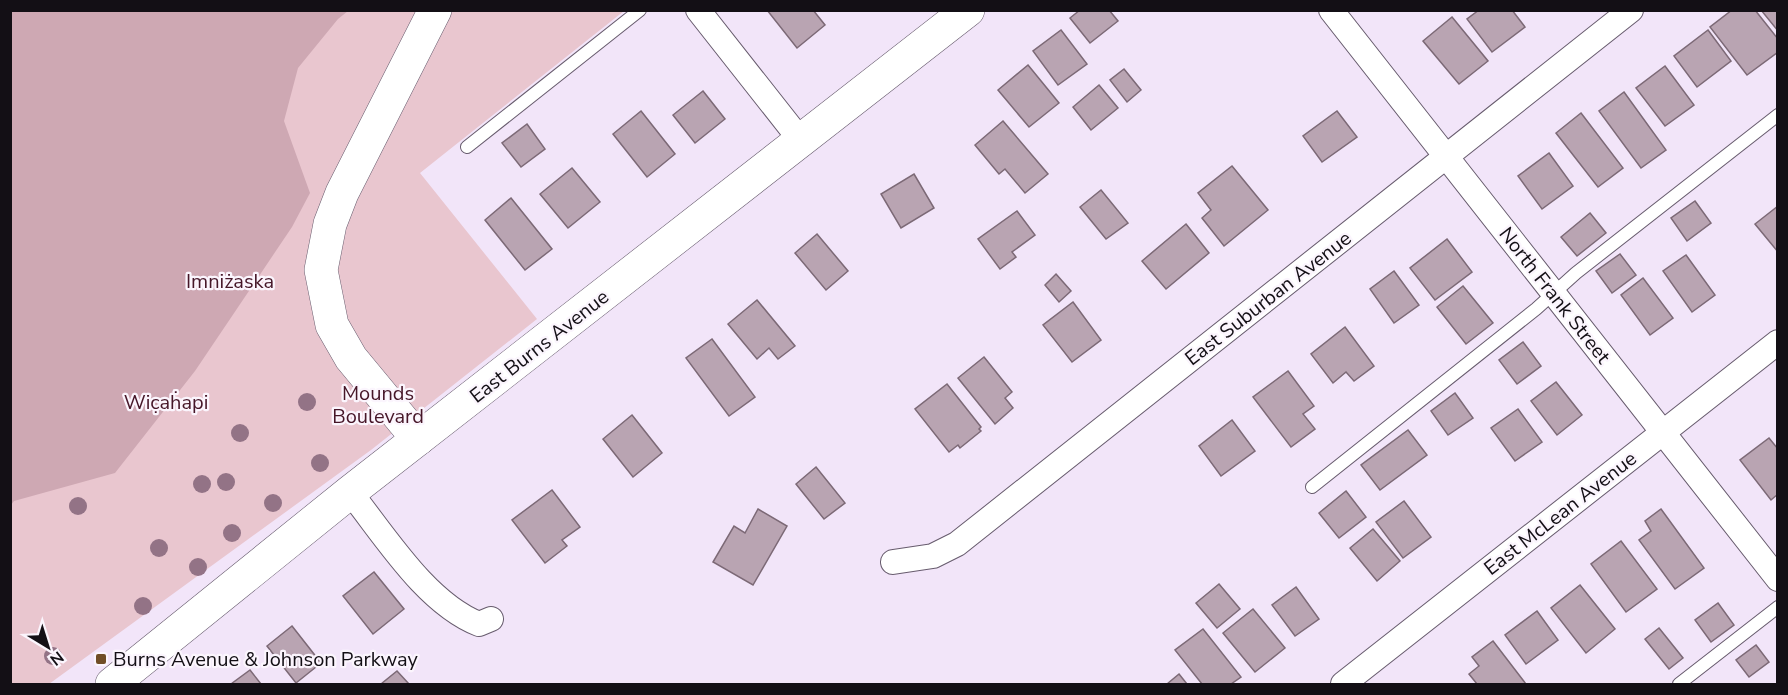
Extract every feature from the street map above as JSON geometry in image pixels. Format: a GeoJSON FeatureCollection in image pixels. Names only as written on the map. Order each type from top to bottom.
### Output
{"type":"FeatureCollection","features":[{"type":"Feature","properties":{"kind":"street"},"geometry":{"type":"LineString","coordinates":[[418,439],[351,358],[332,325],[321,270],[330,224],[342,194],[435,10]]}},
{"type":"Feature","properties":{"kind":"street"},"geometry":{"type":"LineString","coordinates":[[698,10],[802,142]]}},
{"type":"Feature","properties":{"kind":"street","name":"East Burns Avenue"},"geometry":{"type":"LineString","coordinates":[[112,684],[350,492],[802,142],[968,10]]}},
{"type":"Feature","properties":{"kind":"street","name":"North Frank Street"},"geometry":{"type":"LineString","coordinates":[[1331,10],[1778,579]]}},
{"type":"Feature","properties":{"kind":"street","name":"East Suburban Avenue"},"geometry":{"type":"LineString","coordinates":[[893,562],[933,556],[957,544],[1631,10]]}},
{"type":"Feature","properties":{"kind":"street","name":"East McLean Avenue"},"geometry":{"type":"LineString","coordinates":[[1343,684],[1778,342]]}},
{"type":"Feature","properties":{"kind":"street"},"geometry":{"type":"LineString","coordinates":[[350,492],[413,571],[444,603],[461,616],[479,624],[491,619]]}},
{"type":"Feature","properties":{"kind":"lane"},"geometry":{"type":"LineString","coordinates":[[468,147],[640,10]]}},
{"type":"Feature","properties":{"kind":"lane"},"geometry":{"type":"LineString","coordinates":[[1312,487],[1536,309],[1576,273],[1778,115]]}},
{"type":"Feature","properties":{"kind":"lane"},"geometry":{"type":"LineString","coordinates":[[1679,684],[1778,607]]}},
{"type":"Feature","properties":{"kind":"green space","name":"Imniżaska"},"geometry":{"type":"Polygon","coordinates":[[[11,10],[348,11],[338,19],[298,68],[284,121],[310,193],[292,227],[195,371],[115,473],[14,501],[11,505],[11,10]]]}},
{"type":"Feature","properties":{"kind":"green space","name":"Wic̣aḣapi"},"geometry":{"type":"Polygon","coordinates":[[[10,11],[624,11],[420,173],[537,319],[371,450],[49,684],[11,684],[10,11]]]}},
{"type":"Feature","properties":{"kind":"building"},"geometry":{"type":"Polygon","coordinates":[[[767,10],[813,10],[825,25],[797,48],[767,10]]]}},
{"type":"Feature","properties":{"kind":"building"},"geometry":{"type":"Polygon","coordinates":[[[1080,10],[1109,10],[1118,21],[1090,43],[1070,18],[1080,10]]]}},
{"type":"Feature","properties":{"kind":"building"},"geometry":{"type":"Polygon","coordinates":[[[1479,10],[1512,10],[1525,27],[1492,52],[1467,19],[1479,10]]]}},
{"type":"Feature","properties":{"kind":"building"},"geometry":{"type":"Polygon","coordinates":[[[1732,10],[1755,10],[1778,39],[1778,52],[1747,75],[1710,27],[1732,10]]]}},
{"type":"Feature","properties":{"kind":"building"},"geometry":{"type":"Polygon","coordinates":[[[1761,10],[1778,10],[1778,31],[1761,10]]]}},
{"type":"Feature","properties":{"kind":"building"},"geometry":{"type":"Polygon","coordinates":[[[1452,17],[1488,61],[1459,84],[1423,41],[1452,17]]]}},
{"type":"Feature","properties":{"kind":"building"},"geometry":{"type":"Polygon","coordinates":[[[1061,30],[1087,64],[1058,85],[1033,51],[1061,30]]]}},
{"type":"Feature","properties":{"kind":"building"},"geometry":{"type":"Polygon","coordinates":[[[1708,30],[1731,61],[1697,87],[1674,56],[1708,30]]]}},
{"type":"Feature","properties":{"kind":"building"},"geometry":{"type":"Polygon","coordinates":[[[1028,65],[1059,103],[1029,127],[998,90],[1028,65]]]}},
{"type":"Feature","properties":{"kind":"building"},"geometry":{"type":"Polygon","coordinates":[[[1665,66],[1694,105],[1665,126],[1636,88],[1665,66]]]}},
{"type":"Feature","properties":{"kind":"building"},"geometry":{"type":"Polygon","coordinates":[[[1124,69],[1141,90],[1127,102],[1110,80],[1124,69]]]}},
{"type":"Feature","properties":{"kind":"building"},"geometry":{"type":"Polygon","coordinates":[[[1099,85],[1118,108],[1091,130],[1073,107],[1099,85]]]}},
{"type":"Feature","properties":{"kind":"building"},"geometry":{"type":"Polygon","coordinates":[[[703,91],[725,119],[695,143],[673,115],[703,91]]]}},
{"type":"Feature","properties":{"kind":"building"},"geometry":{"type":"Polygon","coordinates":[[[1624,92],[1666,150],[1641,168],[1599,111],[1624,92]]]}},
{"type":"Feature","properties":{"kind":"building"},"geometry":{"type":"Polygon","coordinates":[[[641,111],[675,154],[647,177],[613,134],[641,111]]]}},
{"type":"Feature","properties":{"kind":"building"},"geometry":{"type":"Polygon","coordinates":[[[1337,111],[1357,137],[1322,162],[1303,136],[1337,111]]]}},
{"type":"Feature","properties":{"kind":"building"},"geometry":{"type":"Polygon","coordinates":[[[1581,113],[1623,168],[1598,187],[1556,133],[1581,113]]]}},
{"type":"Feature","properties":{"kind":"building"},"geometry":{"type":"Polygon","coordinates":[[[1003,121],[1048,174],[1025,193],[1005,169],[999,174],[975,145],[1003,121]]]}},
{"type":"Feature","properties":{"kind":"building"},"geometry":{"type":"Polygon","coordinates":[[[527,124],[545,149],[521,167],[502,143],[527,124]]]}},
{"type":"Feature","properties":{"kind":"building"},"geometry":{"type":"Polygon","coordinates":[[[1549,153],[1573,186],[1542,209],[1518,176],[1549,153]]]}},
{"type":"Feature","properties":{"kind":"building"},"geometry":{"type":"Polygon","coordinates":[[[1232,166],[1268,210],[1224,246],[1202,218],[1211,210],[1198,193],[1232,166]]]}},
{"type":"Feature","properties":{"kind":"building"},"geometry":{"type":"Polygon","coordinates":[[[572,168],[600,202],[568,228],[540,194],[572,168]]]}},
{"type":"Feature","properties":{"kind":"building"},"geometry":{"type":"Polygon","coordinates":[[[914,174],[934,208],[901,228],[881,194],[914,174]]]}},
{"type":"Feature","properties":{"kind":"building"},"geometry":{"type":"Polygon","coordinates":[[[1101,190],[1128,223],[1106,239],[1080,207],[1101,190]]]}},
{"type":"Feature","properties":{"kind":"building"},"geometry":{"type":"Polygon","coordinates":[[[511,198],[552,249],[525,270],[485,220],[511,198]]]}},
{"type":"Feature","properties":{"kind":"building"},"geometry":{"type":"Polygon","coordinates":[[[1695,201],[1711,223],[1687,241],[1671,218],[1695,201]]]}},
{"type":"Feature","properties":{"kind":"building"},"geometry":{"type":"Polygon","coordinates":[[[1778,206],[1778,252],[1755,224],[1778,206]]]}},
{"type":"Feature","properties":{"kind":"building"},"geometry":{"type":"Polygon","coordinates":[[[1017,211],[1035,235],[1012,252],[1016,257],[1000,269],[978,239],[1017,211]]]}},
{"type":"Feature","properties":{"kind":"building"},"geometry":{"type":"Polygon","coordinates":[[[1590,213],[1606,233],[1577,256],[1561,237],[1590,213]]]}},
{"type":"Feature","properties":{"kind":"building"},"geometry":{"type":"Polygon","coordinates":[[[1186,224],[1209,253],[1166,289],[1142,261],[1186,224]]]}},
{"type":"Feature","properties":{"kind":"building"},"geometry":{"type":"Polygon","coordinates":[[[817,234],[848,271],[826,290],[795,253],[817,234]]]}},
{"type":"Feature","properties":{"kind":"building"},"geometry":{"type":"Polygon","coordinates":[[[1447,239],[1472,272],[1435,300],[1410,268],[1447,239]]]}},
{"type":"Feature","properties":{"kind":"building"},"geometry":{"type":"Polygon","coordinates":[[[1620,254],[1636,275],[1612,293],[1596,271],[1620,254]]]}},
{"type":"Feature","properties":{"kind":"building"},"geometry":{"type":"Polygon","coordinates":[[[1686,255],[1715,295],[1692,312],[1663,271],[1686,255]]]}},
{"type":"Feature","properties":{"kind":"building"},"geometry":{"type":"Polygon","coordinates":[[[1394,271],[1419,305],[1394,323],[1370,289],[1394,271]]]}},
{"type":"Feature","properties":{"kind":"building"},"geometry":{"type":"Polygon","coordinates":[[[1056,274],[1071,291],[1059,302],[1045,285],[1056,274]]]}},
{"type":"Feature","properties":{"kind":"building"},"geometry":{"type":"Polygon","coordinates":[[[1643,278],[1673,318],[1650,335],[1621,295],[1643,278]]]}},
{"type":"Feature","properties":{"kind":"building"},"geometry":{"type":"Polygon","coordinates":[[[1463,286],[1493,323],[1466,344],[1437,307],[1463,286]]]}},
{"type":"Feature","properties":{"kind":"building"},"geometry":{"type":"Polygon","coordinates":[[[757,300],[795,346],[778,359],[769,348],[757,359],[728,324],[757,300]]]}},
{"type":"Feature","properties":{"kind":"building"},"geometry":{"type":"Polygon","coordinates":[[[1073,302],[1101,340],[1072,362],[1043,325],[1073,302]]]}},
{"type":"Feature","properties":{"kind":"building"},"geometry":{"type":"Polygon","coordinates":[[[1345,327],[1374,366],[1354,381],[1346,372],[1333,383],[1311,354],[1345,327]]]}},
{"type":"Feature","properties":{"kind":"building"},"geometry":{"type":"Polygon","coordinates":[[[712,339],[755,397],[729,416],[686,358],[712,339]]]}},
{"type":"Feature","properties":{"kind":"building"},"geometry":{"type":"Polygon","coordinates":[[[1523,342],[1541,366],[1517,384],[1499,360],[1523,342]]]}},
{"type":"Feature","properties":{"kind":"building"},"geometry":{"type":"Polygon","coordinates":[[[984,357],[1012,392],[1005,398],[1013,408],[995,424],[958,378],[984,357]]]}},
{"type":"Feature","properties":{"kind":"building"},"geometry":{"type":"Polygon","coordinates":[[[1288,371],[1314,406],[1303,414],[1315,429],[1291,447],[1253,397],[1288,371]]]}},
{"type":"Feature","properties":{"kind":"building"},"geometry":{"type":"Polygon","coordinates":[[[1556,382],[1582,415],[1557,435],[1531,401],[1556,382]]]}},
{"type":"Feature","properties":{"kind":"building"},"geometry":{"type":"Polygon","coordinates":[[[947,384],[981,427],[979,429],[981,431],[960,448],[958,445],[949,452],[915,409],[947,384]]]}},
{"type":"Feature","properties":{"kind":"building"},"geometry":{"type":"Polygon","coordinates":[[[1455,393],[1473,418],[1448,435],[1431,411],[1455,393]]]}},
{"type":"Feature","properties":{"kind":"building"},"geometry":{"type":"Polygon","coordinates":[[[1518,409],[1542,442],[1515,461],[1491,428],[1518,409]]]}},
{"type":"Feature","properties":{"kind":"building"},"geometry":{"type":"Polygon","coordinates":[[[632,415],[662,453],[633,477],[603,439],[632,415]]]}},
{"type":"Feature","properties":{"kind":"building"},"geometry":{"type":"Polygon","coordinates":[[[1232,420],[1255,451],[1221,476],[1199,446],[1232,420]]]}},
{"type":"Feature","properties":{"kind":"building"},"geometry":{"type":"Polygon","coordinates":[[[1408,430],[1427,455],[1380,490],[1361,465],[1408,430]]]}},
{"type":"Feature","properties":{"kind":"building"},"geometry":{"type":"Polygon","coordinates":[[[1769,438],[1778,449],[1778,494],[1771,500],[1740,460],[1769,438]]]}},
{"type":"Feature","properties":{"kind":"building"},"geometry":{"type":"Polygon","coordinates":[[[816,467],[845,503],[824,519],[796,484],[816,467]]]}},
{"type":"Feature","properties":{"kind":"building"},"geometry":{"type":"Polygon","coordinates":[[[552,490],[580,527],[562,540],[567,546],[545,563],[512,520],[552,490]]]}},
{"type":"Feature","properties":{"kind":"building"},"geometry":{"type":"Polygon","coordinates":[[[1346,491],[1366,517],[1339,538],[1319,513],[1346,491]]]}},
{"type":"Feature","properties":{"kind":"building"},"geometry":{"type":"Polygon","coordinates":[[[1404,501],[1431,537],[1403,558],[1376,522],[1404,501]]]}},
{"type":"Feature","properties":{"kind":"building"},"geometry":{"type":"Polygon","coordinates":[[[758,509],[787,526],[753,585],[713,562],[734,526],[745,533],[758,509]]]}},
{"type":"Feature","properties":{"kind":"building"},"geometry":{"type":"Polygon","coordinates":[[[1661,509],[1704,568],[1675,589],[1639,540],[1651,531],[1645,521],[1661,509]]]}},
{"type":"Feature","properties":{"kind":"building"},"geometry":{"type":"Polygon","coordinates":[[[1373,529],[1400,561],[1377,581],[1350,548],[1373,529]]]}},
{"type":"Feature","properties":{"kind":"building"},"geometry":{"type":"Polygon","coordinates":[[[1621,541],[1657,589],[1626,612],[1591,564],[1621,541]]]}},
{"type":"Feature","properties":{"kind":"building"},"geometry":{"type":"Polygon","coordinates":[[[374,572],[404,609],[373,634],[343,596],[374,572]]]}},
{"type":"Feature","properties":{"kind":"building"},"geometry":{"type":"Polygon","coordinates":[[[1219,584],[1240,609],[1217,628],[1196,603],[1219,584]]]}},
{"type":"Feature","properties":{"kind":"building"},"geometry":{"type":"Polygon","coordinates":[[[1580,585],[1615,629],[1586,653],[1551,608],[1580,585]]]}},
{"type":"Feature","properties":{"kind":"building"},"geometry":{"type":"Polygon","coordinates":[[[1296,587],[1319,619],[1295,636],[1272,605],[1296,587]]]}},
{"type":"Feature","properties":{"kind":"building"},"geometry":{"type":"Polygon","coordinates":[[[1718,603],[1734,625],[1711,642],[1695,620],[1718,603]]]}},
{"type":"Feature","properties":{"kind":"building"},"geometry":{"type":"Polygon","coordinates":[[[1253,609],[1285,648],[1255,672],[1223,633],[1253,609]]]}},
{"type":"Feature","properties":{"kind":"building"},"geometry":{"type":"Polygon","coordinates":[[[1537,611],[1558,640],[1526,664],[1505,635],[1537,611]]]}},
{"type":"Feature","properties":{"kind":"building"},"geometry":{"type":"Polygon","coordinates":[[[292,626],[321,663],[296,683],[267,646],[292,626]]]}},
{"type":"Feature","properties":{"kind":"building"},"geometry":{"type":"Polygon","coordinates":[[[1659,628],[1683,658],[1669,669],[1645,639],[1659,628]]]}},
{"type":"Feature","properties":{"kind":"building"},"geometry":{"type":"Polygon","coordinates":[[[1203,629],[1241,677],[1231,684],[1202,684],[1175,650],[1203,629]]]}},
{"type":"Feature","properties":{"kind":"building"},"geometry":{"type":"Polygon","coordinates":[[[1493,641],[1526,684],[1477,684],[1469,674],[1479,666],[1472,657],[1493,641]]]}},
{"type":"Feature","properties":{"kind":"building"},"geometry":{"type":"Polygon","coordinates":[[[1756,645],[1769,662],[1749,677],[1736,660],[1756,645]]]}},
{"type":"Feature","properties":{"kind":"building"},"geometry":{"type":"Polygon","coordinates":[[[250,670],[261,684],[231,684],[250,670]]]}},
{"type":"Feature","properties":{"kind":"building"},"geometry":{"type":"Polygon","coordinates":[[[397,671],[409,684],[381,684],[397,671]]]}},
{"type":"Feature","properties":{"kind":"building"},"geometry":{"type":"Polygon","coordinates":[[[1179,674],[1187,684],[1167,684],[1179,674]]]}},
{"type":"Feature","properties":{"kind":"place","name":"Burns Avenue & Johnson Parkway"},"geometry":{"type":"Point","coordinates":[101,659]}},
{"type":"Feature","properties":{"kind":"park label","name":"Mounds Boulevard"},"geometry":{"type":"Point","coordinates":[378,404]}}]}
